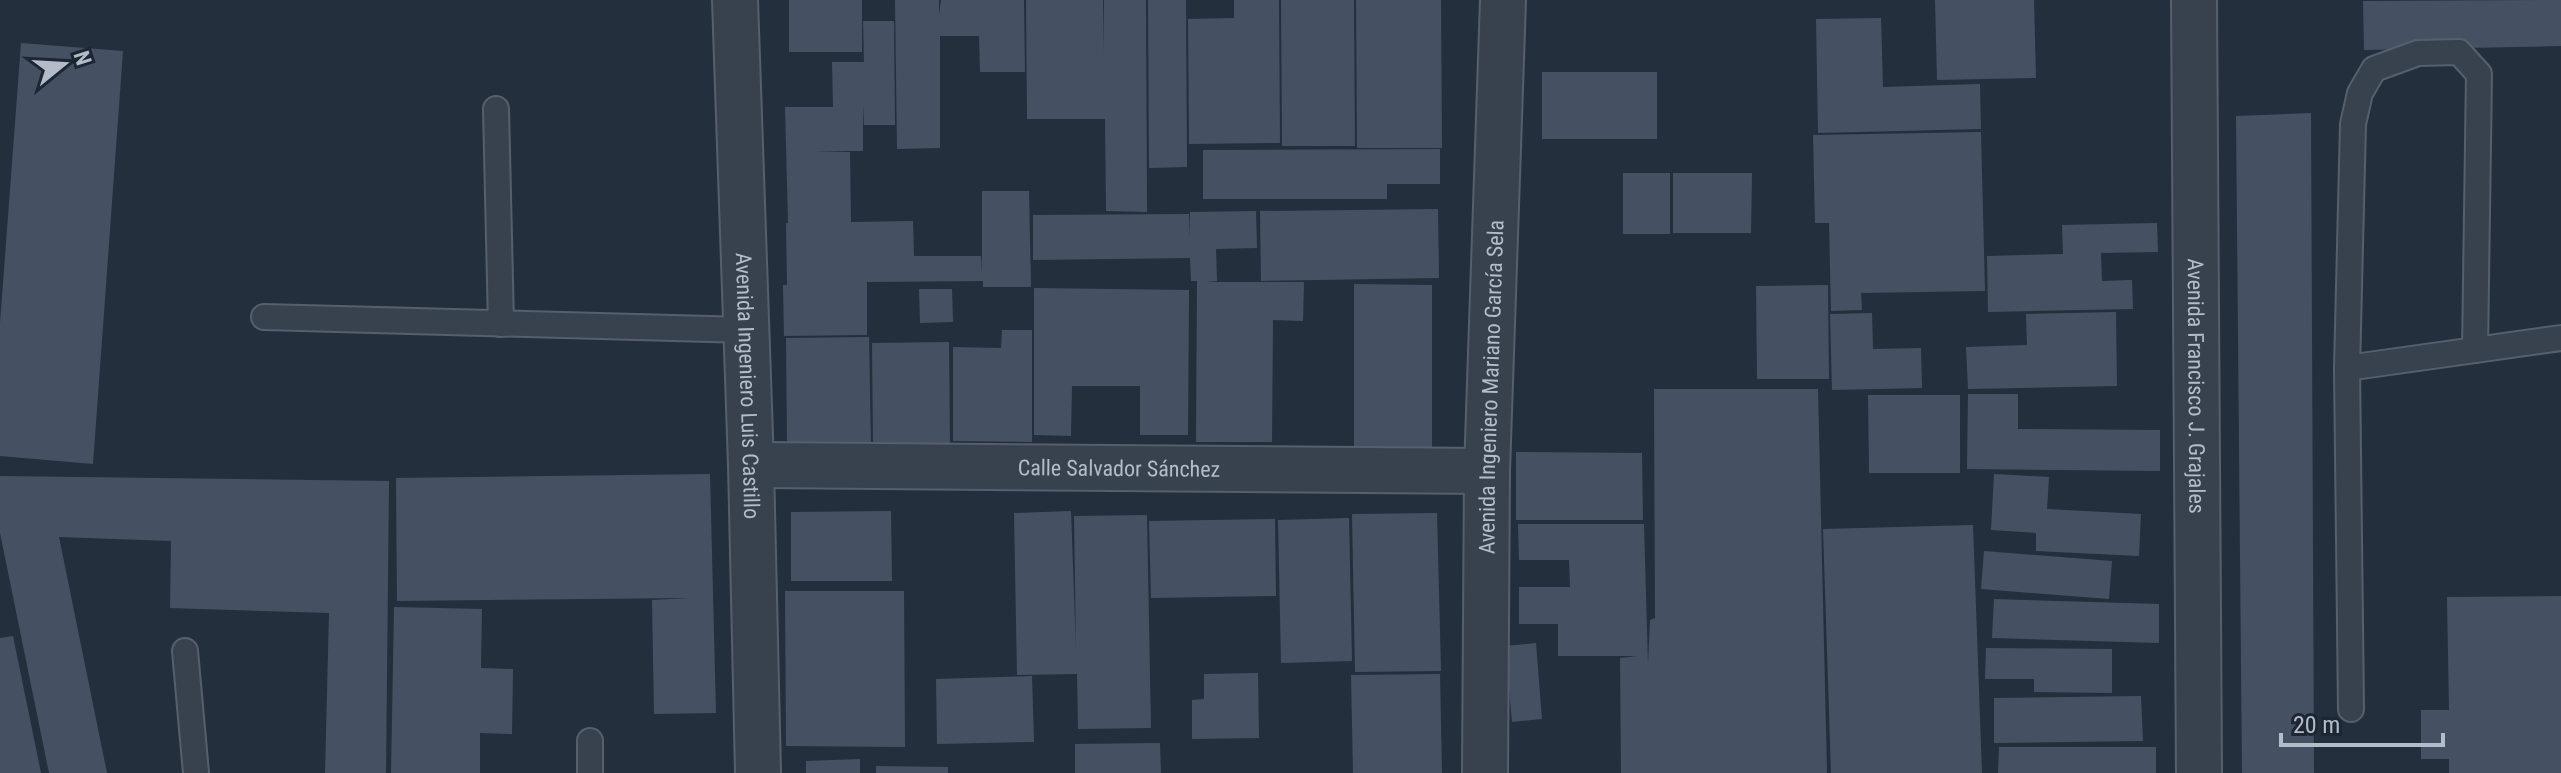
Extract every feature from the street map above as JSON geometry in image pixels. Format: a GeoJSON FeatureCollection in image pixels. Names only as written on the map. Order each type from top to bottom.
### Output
{"type":"FeatureCollection","features":[{"type":"Feature","properties":{"kind":"street","name":"Avenida Ingeniero Luis Castillo"},"geometry":{"type":"LineString","coordinates":[[735,0],[758,773]]}},
{"type":"Feature","properties":{"kind":"street","name":"Avenida Ingeniero Mariano García Sela"},"geometry":{"type":"LineString","coordinates":[[1485,773],[1487,471],[1503,0]]}},
{"type":"Feature","properties":{"kind":"street","name":"Avenida Francisco J. Grajales"},"geometry":{"type":"LineString","coordinates":[[2194,0],[2199,773]]}},
{"type":"Feature","properties":{"kind":"street","name":"Calle Salvador Sánchez"},"geometry":{"type":"LineString","coordinates":[[751,465],[1487,471]]}},
{"type":"Feature","properties":{"kind":"lane"},"geometry":{"type":"LineString","coordinates":[[2351,709],[2347,368],[2353,124],[2360,93],[2374,69],[2418,53],[2459,52],[2479,74],[2475,350]]}},
{"type":"Feature","properties":{"kind":"lane"},"geometry":{"type":"LineString","coordinates":[[496,109],[501,324]]}},
{"type":"Feature","properties":{"kind":"lane"},"geometry":{"type":"LineString","coordinates":[[264,317],[747,330]]}},
{"type":"Feature","properties":{"kind":"lane"},"geometry":{"type":"LineString","coordinates":[[2347,368],[2561,338]]}},
{"type":"Feature","properties":{"kind":"lane"},"geometry":{"type":"LineString","coordinates":[[185,651],[196,773]]}},
{"type":"Feature","properties":{"kind":"lane"},"geometry":{"type":"LineString","coordinates":[[590,741],[590,773]]}},
{"type":"Feature","properties":{"kind":"building"},"geometry":{"type":"Polygon","coordinates":[[[789,0],[862,0],[862,52],[789,52],[789,0]]]}},
{"type":"Feature","properties":{"kind":"building"},"geometry":{"type":"Polygon","coordinates":[[[895,0],[939,0],[939,15],[941,0],[1024,0],[1025,72],[980,72],[979,36],[940,36],[940,148],[897,149],[895,0]]]}},
{"type":"Feature","properties":{"kind":"building"},"geometry":{"type":"Polygon","coordinates":[[[1026,0],[1103,0],[1103,53],[1104,0],[1146,0],[1147,212],[1106,211],[1105,119],[1027,119],[1026,0]]]}},
{"type":"Feature","properties":{"kind":"building"},"geometry":{"type":"Polygon","coordinates":[[[1148,0],[1186,0],[1187,167],[1149,168],[1148,0]]]}},
{"type":"Feature","properties":{"kind":"building"},"geometry":{"type":"Polygon","coordinates":[[[1234,0],[1279,0],[1280,143],[1189,144],[1188,19],[1234,18],[1234,0]]]}},
{"type":"Feature","properties":{"kind":"building"},"geometry":{"type":"Polygon","coordinates":[[[1281,0],[1354,0],[1355,146],[1282,146],[1281,0]]]}},
{"type":"Feature","properties":{"kind":"building"},"geometry":{"type":"Polygon","coordinates":[[[1356,0],[1441,0],[1442,148],[1357,148],[1356,0]]]}},
{"type":"Feature","properties":{"kind":"building"},"geometry":{"type":"Polygon","coordinates":[[[1935,0],[2034,0],[2036,78],[1937,80],[1935,0]]]}},
{"type":"Feature","properties":{"kind":"building"},"geometry":{"type":"Polygon","coordinates":[[[2561,0],[2561,46],[2364,50],[2363,1],[2561,0]]]}},
{"type":"Feature","properties":{"kind":"building"},"geometry":{"type":"Polygon","coordinates":[[[1881,18],[1883,87],[1980,84],[1981,129],[1818,133],[1816,19],[1881,18]]]}},
{"type":"Feature","properties":{"kind":"building"},"geometry":{"type":"Polygon","coordinates":[[[863,21],[894,21],[895,125],[864,125],[863,105],[863,151],[812,151],[850,152],[851,222],[913,221],[914,256],[981,256],[982,273],[982,191],[1029,191],[1031,287],[983,287],[983,281],[867,282],[867,335],[784,336],[783,285],[787,285],[788,223],[785,107],[833,107],[832,62],[864,62],[863,21]]]}},
{"type":"Feature","properties":{"kind":"building"},"geometry":{"type":"Polygon","coordinates":[[[21,43],[123,51],[93,464],[0,456],[0,323],[21,43]]]}},
{"type":"Feature","properties":{"kind":"building"},"geometry":{"type":"Polygon","coordinates":[[[1542,72],[1657,72],[1657,139],[1542,139],[1542,72]]]}},
{"type":"Feature","properties":{"kind":"building"},"geometry":{"type":"Polygon","coordinates":[[[2311,113],[2314,773],[2242,773],[2236,116],[2311,113]]]}},
{"type":"Feature","properties":{"kind":"building"},"geometry":{"type":"Polygon","coordinates":[[[1981,132],[1985,291],[1861,293],[1862,310],[1831,311],[1829,223],[1815,223],[1813,135],[1981,132]]]}},
{"type":"Feature","properties":{"kind":"building"},"geometry":{"type":"Polygon","coordinates":[[[1440,149],[1440,184],[1387,184],[1387,199],[1203,199],[1203,150],[1440,149]]]}},
{"type":"Feature","properties":{"kind":"building"},"geometry":{"type":"Polygon","coordinates":[[[1623,173],[1670,173],[1670,234],[1623,234],[1623,173]]]}},
{"type":"Feature","properties":{"kind":"building"},"geometry":{"type":"Polygon","coordinates":[[[1673,173],[1752,173],[1751,233],[1673,233],[1673,173]]]}},
{"type":"Feature","properties":{"kind":"building"},"geometry":{"type":"Polygon","coordinates":[[[1438,209],[1439,278],[1261,281],[1260,211],[1438,209]]]}},
{"type":"Feature","properties":{"kind":"building"},"geometry":{"type":"Polygon","coordinates":[[[1256,211],[1257,248],[1216,249],[1217,281],[1206,282],[1304,282],[1303,321],[1273,320],[1272,442],[1196,442],[1197,281],[1191,281],[1190,258],[1033,260],[1033,215],[1189,214],[1190,238],[1190,212],[1256,211]]]}},
{"type":"Feature","properties":{"kind":"building"},"geometry":{"type":"Polygon","coordinates":[[[2157,223],[2158,252],[2101,253],[2102,281],[2132,280],[2133,309],[1988,312],[1987,256],[2063,254],[2062,225],[2157,223]]]}},
{"type":"Feature","properties":{"kind":"building"},"geometry":{"type":"Polygon","coordinates":[[[1354,284],[1432,285],[1432,449],[1354,449],[1354,284]]]}},
{"type":"Feature","properties":{"kind":"building"},"geometry":{"type":"Polygon","coordinates":[[[1828,285],[1829,379],[1757,379],[1756,286],[1828,285]]]}},
{"type":"Feature","properties":{"kind":"building"},"geometry":{"type":"Polygon","coordinates":[[[1034,288],[1189,290],[1188,435],[1140,435],[1140,386],[1072,386],[1071,436],[1034,435],[1034,288]]]}},
{"type":"Feature","properties":{"kind":"building"},"geometry":{"type":"Polygon","coordinates":[[[919,289],[952,289],[953,322],[920,323],[919,289]]]}},
{"type":"Feature","properties":{"kind":"building"},"geometry":{"type":"Polygon","coordinates":[[[2116,312],[2117,386],[1968,389],[1966,347],[2027,345],[2026,314],[2116,312]]]}},
{"type":"Feature","properties":{"kind":"building"},"geometry":{"type":"Polygon","coordinates":[[[1872,313],[1873,349],[1921,348],[1922,388],[1832,390],[1830,314],[1872,313]]]}},
{"type":"Feature","properties":{"kind":"building"},"geometry":{"type":"Polygon","coordinates":[[[1002,330],[1032,330],[1032,442],[953,441],[953,347],[1001,348],[1002,330]]]}},
{"type":"Feature","properties":{"kind":"building"},"geometry":{"type":"Polygon","coordinates":[[[869,337],[871,445],[787,446],[786,338],[869,337]]]}},
{"type":"Feature","properties":{"kind":"building"},"geometry":{"type":"Polygon","coordinates":[[[949,342],[950,445],[873,446],[872,343],[949,342]]]}},
{"type":"Feature","properties":{"kind":"building"},"geometry":{"type":"Polygon","coordinates":[[[1654,389],[1818,389],[1827,773],[1621,773],[1620,658],[1638,656],[1558,656],[1558,624],[1519,624],[1519,587],[1570,587],[1569,560],[1519,560],[1518,524],[1644,524],[1648,664],[1650,620],[1655,618],[1654,389]]]}},
{"type":"Feature","properties":{"kind":"building"},"geometry":{"type":"Polygon","coordinates":[[[1968,394],[2018,394],[2018,429],[2160,430],[2160,471],[1967,469],[1968,394]]]}},
{"type":"Feature","properties":{"kind":"building"},"geometry":{"type":"Polygon","coordinates":[[[1868,395],[1960,395],[1960,473],[1869,473],[1868,395]]]}},
{"type":"Feature","properties":{"kind":"building"},"geometry":{"type":"Polygon","coordinates":[[[1516,452],[1642,453],[1643,520],[1516,520],[1516,452]]]}},
{"type":"Feature","properties":{"kind":"building"},"geometry":{"type":"Polygon","coordinates":[[[710,474],[716,713],[654,714],[652,600],[689,598],[397,601],[396,478],[710,474]]]}},
{"type":"Feature","properties":{"kind":"building"},"geometry":{"type":"Polygon","coordinates":[[[1994,474],[2049,477],[2047,509],[2141,514],[2139,556],[2036,551],[2036,533],[1991,530],[1994,474]]]}},
{"type":"Feature","properties":{"kind":"building"},"geometry":{"type":"Polygon","coordinates":[[[0,476],[389,481],[386,773],[325,773],[329,613],[170,608],[171,541],[59,537],[107,773],[49,773],[0,533],[0,476]]]}},
{"type":"Feature","properties":{"kind":"building"},"geometry":{"type":"Polygon","coordinates":[[[891,511],[892,581],[791,581],[791,512],[891,511]]]}},
{"type":"Feature","properties":{"kind":"building"},"geometry":{"type":"Polygon","coordinates":[[[1071,511],[1076,649],[1074,516],[1147,515],[1151,728],[1078,729],[1077,674],[1017,675],[1014,513],[1071,511]]]}},
{"type":"Feature","properties":{"kind":"building"},"geometry":{"type":"Polygon","coordinates":[[[1437,513],[1441,671],[1355,672],[1352,514],[1437,513]]]}},
{"type":"Feature","properties":{"kind":"building"},"geometry":{"type":"Polygon","coordinates":[[[1349,518],[1352,661],[1281,663],[1278,520],[1349,518]]]}},
{"type":"Feature","properties":{"kind":"building"},"geometry":{"type":"Polygon","coordinates":[[[1275,519],[1276,596],[1151,598],[1149,521],[1275,519]]]}},
{"type":"Feature","properties":{"kind":"building"},"geometry":{"type":"Polygon","coordinates":[[[1973,525],[1982,773],[1831,773],[1823,529],[1973,525]]]}},
{"type":"Feature","properties":{"kind":"building"},"geometry":{"type":"Polygon","coordinates":[[[1984,551],[2112,561],[2109,599],[1981,589],[1984,551]]]}},
{"type":"Feature","properties":{"kind":"building"},"geometry":{"type":"Polygon","coordinates":[[[785,591],[904,591],[905,747],[786,746],[785,591]]]}},
{"type":"Feature","properties":{"kind":"building"},"geometry":{"type":"Polygon","coordinates":[[[2561,596],[2561,773],[2449,773],[2449,759],[2421,759],[2421,710],[2449,710],[2447,597],[2561,596]]]}},
{"type":"Feature","properties":{"kind":"building"},"geometry":{"type":"Polygon","coordinates":[[[1994,599],[2159,604],[2159,643],[1992,638],[1994,599]]]}},
{"type":"Feature","properties":{"kind":"building"},"geometry":{"type":"Polygon","coordinates":[[[394,607],[482,609],[481,668],[513,669],[512,734],[480,733],[480,773],[391,773],[394,607]]]}},
{"type":"Feature","properties":{"kind":"building"},"geometry":{"type":"Polygon","coordinates":[[[13,636],[41,773],[0,773],[0,638],[13,636]]]}},
{"type":"Feature","properties":{"kind":"building"},"geometry":{"type":"Polygon","coordinates":[[[1536,643],[1542,719],[1512,722],[1505,646],[1536,643]]]}},
{"type":"Feature","properties":{"kind":"building"},"geometry":{"type":"Polygon","coordinates":[[[1986,648],[2112,649],[2112,693],[2034,692],[2034,679],[1985,679],[1986,648]]]}},
{"type":"Feature","properties":{"kind":"building"},"geometry":{"type":"Polygon","coordinates":[[[1258,673],[1259,738],[1192,739],[1192,700],[1204,699],[1204,674],[1258,673]]]}},
{"type":"Feature","properties":{"kind":"building"},"geometry":{"type":"Polygon","coordinates":[[[1440,674],[1442,773],[1353,773],[1351,675],[1440,674]]]}},
{"type":"Feature","properties":{"kind":"building"},"geometry":{"type":"Polygon","coordinates":[[[1032,676],[1034,742],[937,744],[936,679],[1032,676]]]}},
{"type":"Feature","properties":{"kind":"building"},"geometry":{"type":"Polygon","coordinates":[[[2141,696],[2143,741],[1994,743],[1994,698],[2141,696]]]}},
{"type":"Feature","properties":{"kind":"building"},"geometry":{"type":"Polygon","coordinates":[[[1160,743],[1161,773],[1075,773],[1075,744],[1160,743]]]}},
{"type":"Feature","properties":{"kind":"building"},"geometry":{"type":"Polygon","coordinates":[[[1999,747],[2156,747],[2156,773],[1998,773],[1999,747]]]}},
{"type":"Feature","properties":{"kind":"building"},"geometry":{"type":"Polygon","coordinates":[[[860,759],[860,773],[806,773],[806,761],[860,759]]]}},
{"type":"Feature","properties":{"kind":"building"},"geometry":{"type":"Polygon","coordinates":[[[876,766],[948,767],[948,773],[876,773],[876,766]]]}}]}
